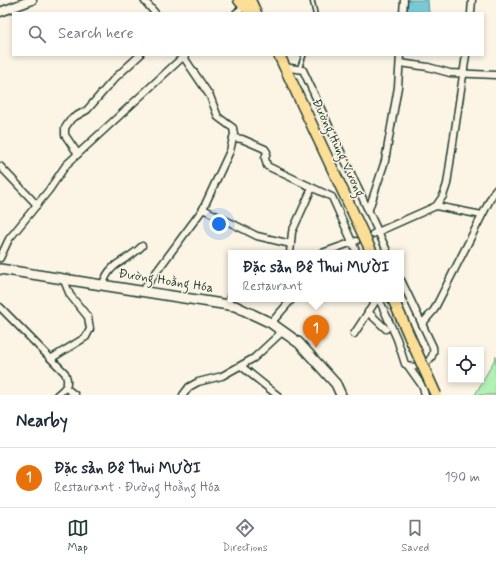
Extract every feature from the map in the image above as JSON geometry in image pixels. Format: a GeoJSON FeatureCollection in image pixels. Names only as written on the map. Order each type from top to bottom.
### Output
{"type":"FeatureCollection","features":[{"type":"Feature","properties":{"kind":"highway"},"geometry":{"type":"LineString","coordinates":[[255,0],[261,12]]}},
{"type":"Feature","properties":{"kind":"highway"},"geometry":{"type":"LineString","coordinates":[[246,5],[255,12]]}},
{"type":"Feature","properties":{"kind":"highway","name":"Đường Hùng Vương"},"geometry":{"type":"LineString","coordinates":[[279,56],[328,155],[371,250]]}},
{"type":"Feature","properties":{"kind":"highway"},"geometry":{"type":"LineString","coordinates":[[394,302],[436,395]]}},
{"type":"Feature","properties":{"kind":"main road","name":"Đường Hoằng Hóa"},"geometry":{"type":"LineString","coordinates":[[0,269],[143,290],[235,306],[271,323],[299,343],[336,384],[341,395]]}},
{"type":"Feature","properties":{"kind":"street"},"geometry":{"type":"LineString","coordinates":[[0,12],[32,0]]}},
{"type":"Feature","properties":{"kind":"street"},"geometry":{"type":"LineString","coordinates":[[144,0],[153,12]]}},
{"type":"Feature","properties":{"kind":"street"},"geometry":{"type":"LineString","coordinates":[[404,0],[404,12]]}},
{"type":"Feature","properties":{"kind":"street"},"geometry":{"type":"LineString","coordinates":[[470,12],[472,0]]}},
{"type":"Feature","properties":{"kind":"street"},"geometry":{"type":"LineString","coordinates":[[237,12],[246,5]]}},
{"type":"Feature","properties":{"kind":"street"},"geometry":{"type":"LineString","coordinates":[[78,154],[65,135],[66,125],[74,117],[88,110],[115,78],[139,56]]}},
{"type":"Feature","properties":{"kind":"street"},"geometry":{"type":"LineString","coordinates":[[0,258],[9,239],[37,205],[66,165],[183,56]]}},
{"type":"Feature","properties":{"kind":"street"},"geometry":{"type":"LineString","coordinates":[[143,290],[203,209],[230,151],[233,138],[234,129],[218,117],[210,96],[185,56]]}},
{"type":"Feature","properties":{"kind":"street"},"geometry":{"type":"LineString","coordinates":[[368,212],[385,161],[398,87],[400,56]]}},
{"type":"Feature","properties":{"kind":"street"},"geometry":{"type":"LineString","coordinates":[[375,233],[436,206],[443,196],[447,184],[466,56]]}},
{"type":"Feature","properties":{"kind":"street"},"geometry":{"type":"LineString","coordinates":[[400,63],[428,66],[450,73],[496,75]]}},
{"type":"Feature","properties":{"kind":"street"},"geometry":{"type":"LineString","coordinates":[[284,67],[303,70],[368,212],[375,233],[386,250]]}},
{"type":"Feature","properties":{"kind":"street"},"geometry":{"type":"LineString","coordinates":[[233,138],[242,139],[265,150],[267,152],[265,158],[267,166],[332,197],[356,250]]}},
{"type":"Feature","properties":{"kind":"street"},"geometry":{"type":"LineString","coordinates":[[0,166],[37,205]]}},
{"type":"Feature","properties":{"kind":"street"},"geometry":{"type":"LineString","coordinates":[[290,250],[292,232],[312,188]]}},
{"type":"Feature","properties":{"kind":"street"},"geometry":{"type":"LineString","coordinates":[[422,324],[434,310],[495,190]]}},
{"type":"Feature","properties":{"kind":"street"},"geometry":{"type":"LineString","coordinates":[[436,206],[482,215]]}},
{"type":"Feature","properties":{"kind":"street"},"geometry":{"type":"LineString","coordinates":[[203,209],[257,236],[291,244]]}},
{"type":"Feature","properties":{"kind":"street"},"geometry":{"type":"LineString","coordinates":[[330,250],[353,241]]}},
{"type":"Feature","properties":{"kind":"street"},"geometry":{"type":"LineString","coordinates":[[103,284],[107,272],[111,267],[116,263],[129,258],[142,246]]}},
{"type":"Feature","properties":{"kind":"street"},"geometry":{"type":"LineString","coordinates":[[52,358],[86,337],[90,329],[88,317],[70,295],[63,278]]}},
{"type":"Feature","properties":{"kind":"street"},"geometry":{"type":"LineString","coordinates":[[404,286],[433,347],[433,357],[425,363],[417,366],[408,366]]}},
{"type":"Feature","properties":{"kind":"street"},"geometry":{"type":"LineString","coordinates":[[271,323],[289,302]]}},
{"type":"Feature","properties":{"kind":"street"},"geometry":{"type":"LineString","coordinates":[[354,334],[376,302]]}},
{"type":"Feature","properties":{"kind":"street"},"geometry":{"type":"LineString","coordinates":[[379,302],[397,339],[405,364],[423,387],[425,395]]}},
{"type":"Feature","properties":{"kind":"street"},"geometry":{"type":"LineString","coordinates":[[0,307],[65,372],[68,379],[66,388],[58,395]]}},
{"type":"Feature","properties":{"kind":"street"},"geometry":{"type":"LineString","coordinates":[[368,312],[386,329]]}},
{"type":"Feature","properties":{"kind":"street"},"geometry":{"type":"LineString","coordinates":[[183,395],[189,387],[198,382],[222,376],[241,366],[260,353],[283,331]]}},
{"type":"Feature","properties":{"kind":"street"},"geometry":{"type":"LineString","coordinates":[[241,366],[277,395]]}},
{"type":"Feature","properties":{"kind":"street"},"geometry":{"type":"LineString","coordinates":[[66,388],[75,395]]}},
{"type":"Feature","properties":{"kind":"lane"},"geometry":{"type":"LineString","coordinates":[[312,0],[315,12]]}},
{"type":"Feature","properties":{"kind":"lane"},"geometry":{"type":"LineString","coordinates":[[299,69],[304,56]]}},
{"type":"Feature","properties":{"kind":"green space"},"geometry":{"type":"Polygon","coordinates":[[[496,357],[496,395],[475,395],[482,383],[484,383],[484,379],[496,357]]]}},
{"type":"Feature","properties":{"kind":"water"},"geometry":{"type":"Polygon","coordinates":[[[406,0],[428,0],[429,12],[405,12],[406,0]]]}},
{"type":"Feature","properties":{"kind":"place","name":"Đặc sản Bê Thui MƯỜI"},"geometry":{"type":"Point","coordinates":[316,348]}}]}
